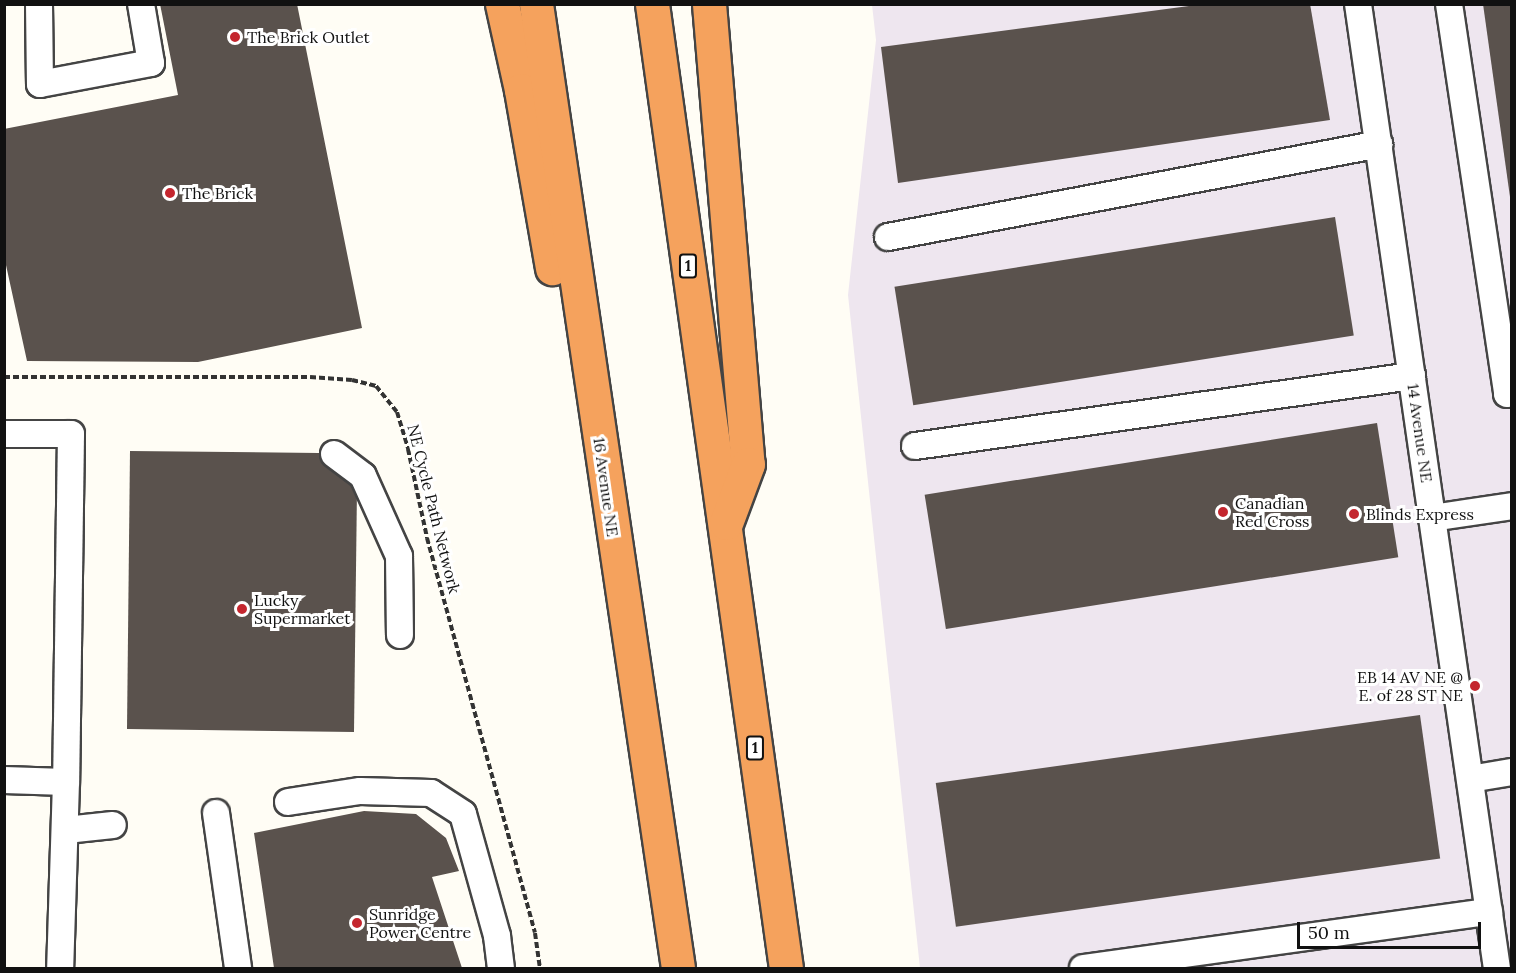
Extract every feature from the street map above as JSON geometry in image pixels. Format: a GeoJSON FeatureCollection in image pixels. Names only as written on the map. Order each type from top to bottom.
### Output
{"type":"FeatureCollection","features":[{"type":"Feature","properties":{"kind":"highway"},"geometry":{"type":"LineString","coordinates":[[502,4],[521,90],[583,444],[605,484]]}},
{"type":"Feature","properties":{"kind":"highway","name":"16 Avenue NE"},"geometry":{"type":"LineString","coordinates":[[536,4],[678,969]]}},
{"type":"Feature","properties":{"kind":"highway","name":"1"},"geometry":{"type":"LineString","coordinates":[[652,4],[786,969]]}},
{"type":"Feature","properties":{"kind":"highway"},"geometry":{"type":"LineString","coordinates":[[709,4],[748,464],[724,527]]}},
{"type":"Feature","properties":{"kind":"street"},"geometry":{"type":"LineString","coordinates":[[39,4],[40,84],[152,63],[141,4]]}},
{"type":"Feature","properties":{"kind":"street","name":"14 Avenue NE"},"geometry":{"type":"LineString","coordinates":[[1358,4],[1497,969]]}},
{"type":"Feature","properties":{"kind":"street"},"geometry":{"type":"LineString","coordinates":[[1449,4],[1507,393],[1512,393]]}},
{"type":"Feature","properties":{"kind":"street"},"geometry":{"type":"LineString","coordinates":[[888,237],[1379,144]]}},
{"type":"Feature","properties":{"kind":"street"},"geometry":{"type":"LineString","coordinates":[[915,447],[1412,376]]}},
{"type":"Feature","properties":{"kind":"street"},"geometry":{"type":"LineString","coordinates":[[4,434],[71,434],[66,830],[60,969]]}},
{"type":"Feature","properties":{"kind":"street"},"geometry":{"type":"LineString","coordinates":[[334,454],[363,476],[399,556],[400,635]]}},
{"type":"Feature","properties":{"kind":"street"},"geometry":{"type":"LineString","coordinates":[[1432,518],[1512,506]]}},
{"type":"Feature","properties":{"kind":"street"},"geometry":{"type":"LineString","coordinates":[[1470,779],[1512,772]]}},
{"type":"Feature","properties":{"kind":"street"},"geometry":{"type":"LineString","coordinates":[[4,780],[66,782]]}},
{"type":"Feature","properties":{"kind":"street"},"geometry":{"type":"LineString","coordinates":[[288,802],[360,791],[431,793],[463,814],[497,936],[501,969]]}},
{"type":"Feature","properties":{"kind":"street"},"geometry":{"type":"LineString","coordinates":[[216,813],[238,969]]}},
{"type":"Feature","properties":{"kind":"street"},"geometry":{"type":"LineString","coordinates":[[66,830],[113,825]]}},
{"type":"Feature","properties":{"kind":"street"},"geometry":{"type":"LineString","coordinates":[[1083,969],[1489,912]]}},
{"type":"Feature","properties":{"kind":"path","name":"NE Cycle Path Network"},"geometry":{"type":"LineString","coordinates":[[4,377],[310,377],[352,380],[376,386],[397,412],[405,439],[427,538],[535,933],[540,969]]}},
{"type":"Feature","properties":{"kind":"shaded area"},"geometry":{"type":"Polygon","coordinates":[[[872,5],[1511,5],[1511,968],[920,968],[848,295],[876,40],[872,5]]]}},
{"type":"Feature","properties":{"kind":"building","name":"The Brick"},"geometry":{"type":"Polygon","coordinates":[[[160,4],[297,4],[362,328],[198,362],[27,361],[4,256],[4,129],[178,95],[160,4]]]}},
{"type":"Feature","properties":{"kind":"building"},"geometry":{"type":"Polygon","coordinates":[[[1204,4],[1310,4],[1330,120],[898,183],[881,47],[1204,4]]]}},
{"type":"Feature","properties":{"kind":"building"},"geometry":{"type":"Polygon","coordinates":[[[1483,4],[1512,4],[1512,197],[1510,197],[1483,4]]]}},
{"type":"Feature","properties":{"kind":"building"},"geometry":{"type":"Polygon","coordinates":[[[1335,217],[1354,336],[913,405],[894,287],[1335,217]]]}},
{"type":"Feature","properties":{"kind":"building"},"geometry":{"type":"Polygon","coordinates":[[[1377,423],[1398,557],[946,629],[925,495],[1377,423]]]}},
{"type":"Feature","properties":{"kind":"building","name":"Lucky Supermarket"},"geometry":{"type":"Polygon","coordinates":[[[130,451],[319,453],[357,488],[354,732],[127,729],[130,451]]]}},
{"type":"Feature","properties":{"kind":"building"},"geometry":{"type":"Polygon","coordinates":[[[1420,715],[1440,859],[956,927],[936,783],[1420,715]]]}},
{"type":"Feature","properties":{"kind":"building","name":"Sunridge Power Centre"},"geometry":{"type":"Polygon","coordinates":[[[364,811],[416,814],[446,838],[459,871],[432,877],[462,968],[274,968],[254,833],[364,811]]]}},
{"type":"Feature","properties":{"kind":"place","name":"The Brick Outlet"},"geometry":{"type":"Point","coordinates":[235,37]}},
{"type":"Feature","properties":{"kind":"place","name":"The Brick"},"geometry":{"type":"Point","coordinates":[170,193]}},
{"type":"Feature","properties":{"kind":"place","name":"Canadian Red Cross"},"geometry":{"type":"Point","coordinates":[1223,512]}},
{"type":"Feature","properties":{"kind":"place","name":"Blinds Express"},"geometry":{"type":"Point","coordinates":[1354,514]}},
{"type":"Feature","properties":{"kind":"place","name":"Lucky Supermarket"},"geometry":{"type":"Point","coordinates":[242,609]}},
{"type":"Feature","properties":{"kind":"place","name":"EB 14 AV NE @ E. of 28 ST NE"},"geometry":{"type":"Point","coordinates":[1475,686]}},
{"type":"Feature","properties":{"kind":"place","name":"Sunridge Power Centre"},"geometry":{"type":"Point","coordinates":[357,923]}}]}
